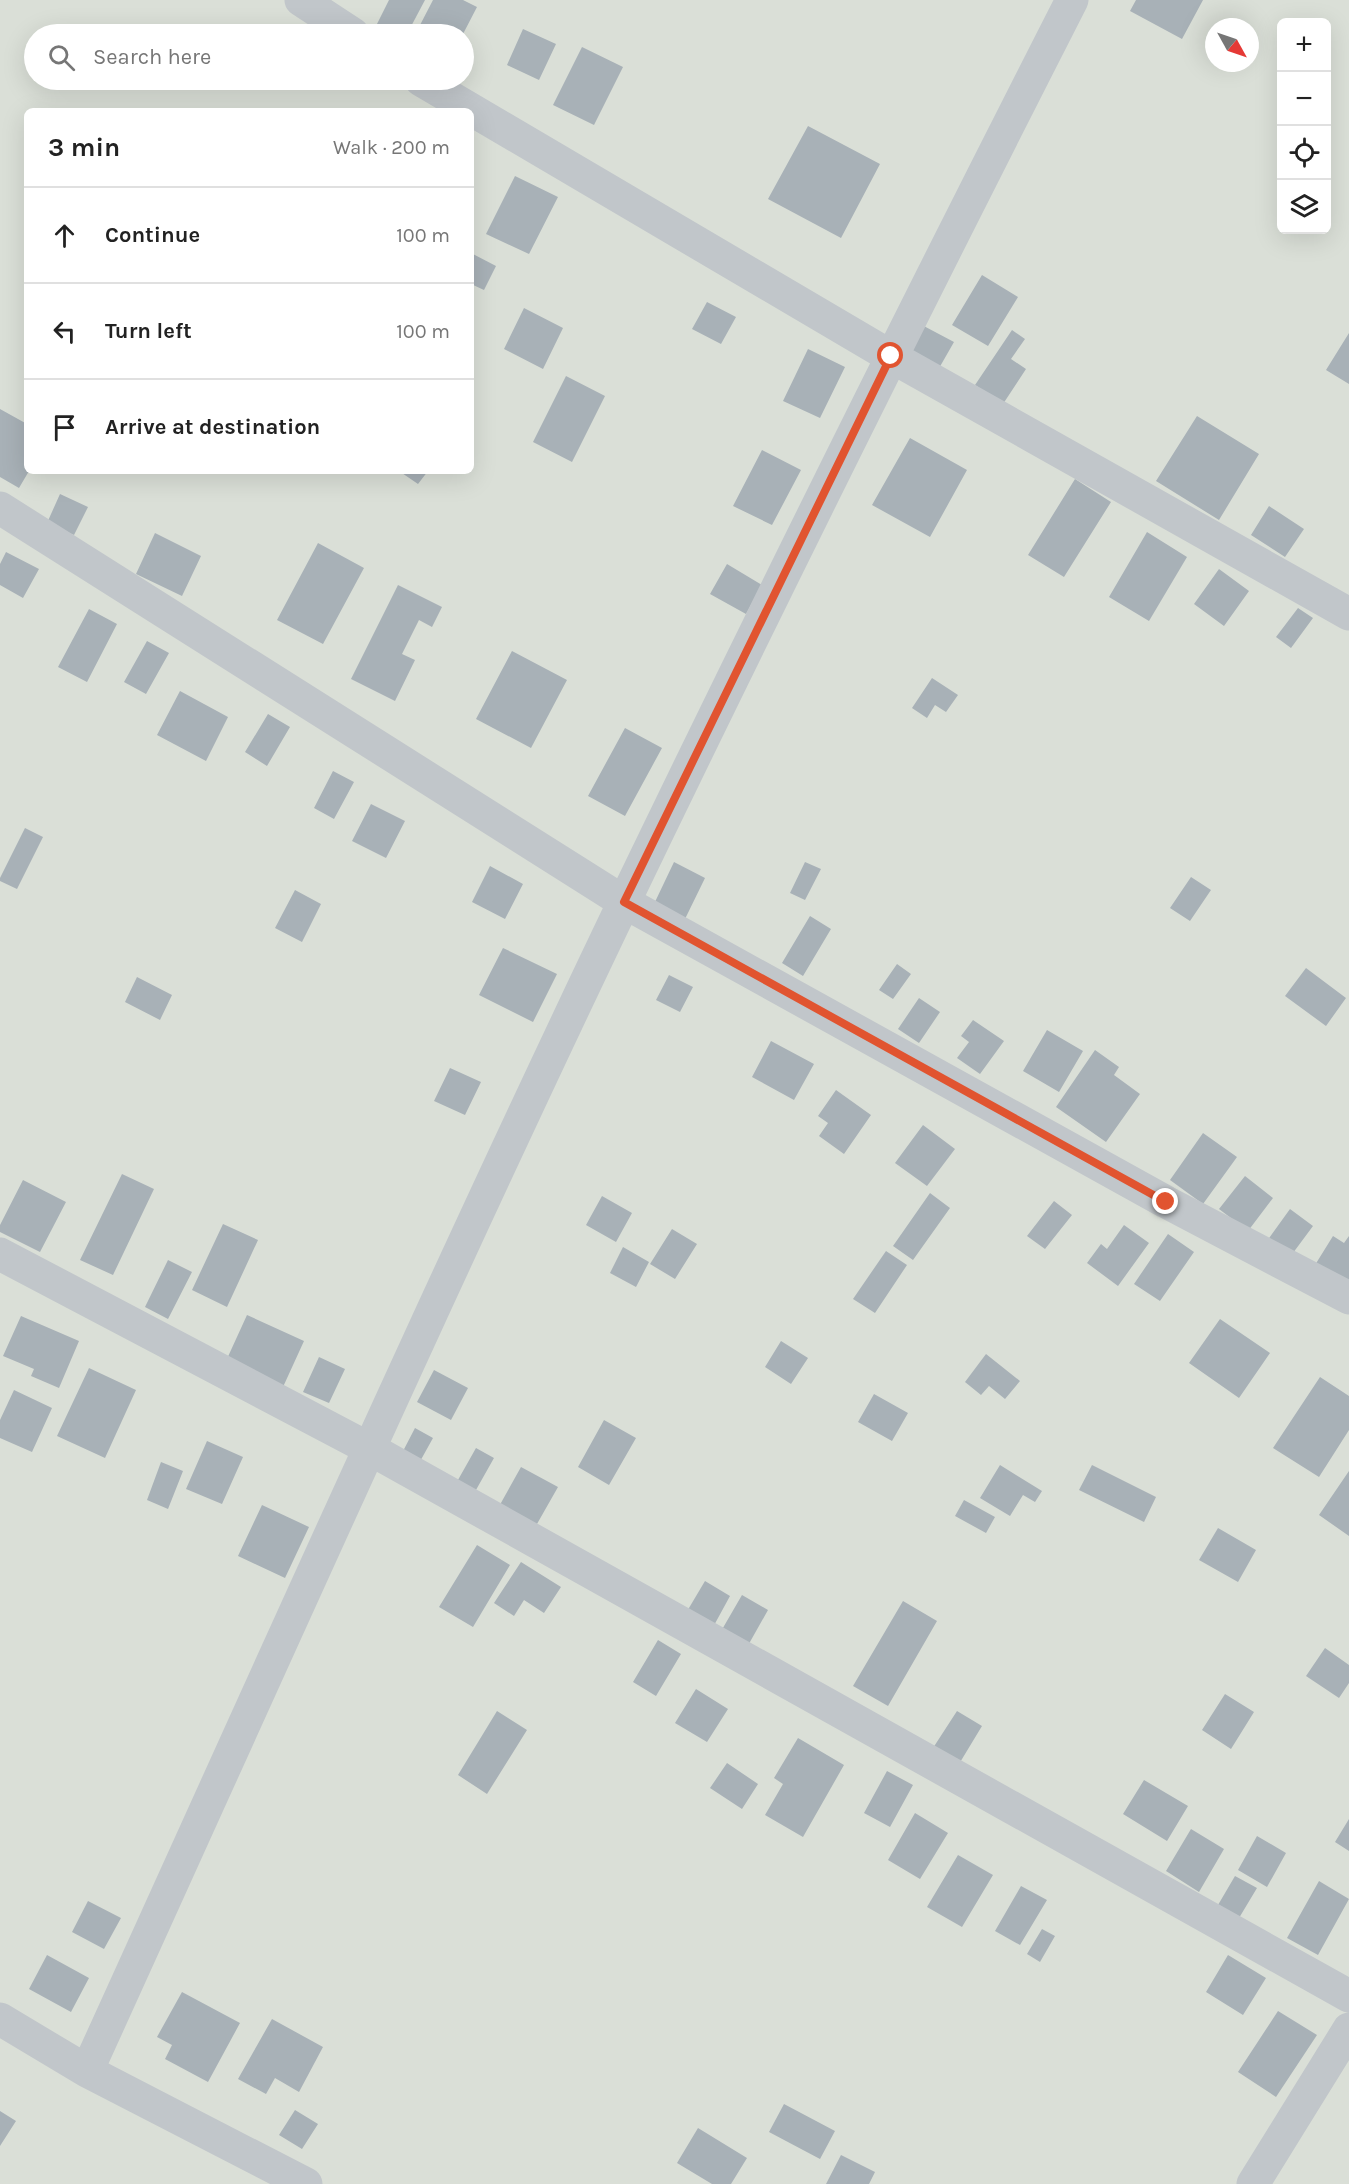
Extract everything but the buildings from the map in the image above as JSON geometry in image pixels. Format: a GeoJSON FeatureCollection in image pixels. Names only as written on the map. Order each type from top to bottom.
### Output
{"type":"FeatureCollection","features":[{"type":"Feature","properties":{"kind":"lane"},"geometry":{"type":"LineString","coordinates":[[301,0],[338,24]]}},
{"type":"Feature","properties":{"kind":"lane"},"geometry":{"type":"LineString","coordinates":[[87,2071],[370,1449],[624,902],[891,356],[1072,0]]}},
{"type":"Feature","properties":{"kind":"lane"},"geometry":{"type":"LineString","coordinates":[[438,90],[469,108]]}},
{"type":"Feature","properties":{"kind":"lane"},"geometry":{"type":"LineString","coordinates":[[474,111],[891,356],[1349,614]]}},
{"type":"Feature","properties":{"kind":"lane"},"geometry":{"type":"LineString","coordinates":[[0,508],[624,902],[1166,1202],[1349,1298]]}},
{"type":"Feature","properties":{"kind":"lane"},"geometry":{"type":"LineString","coordinates":[[0,1254],[370,1449],[1349,1996]]}},
{"type":"Feature","properties":{"kind":"lane"},"geometry":{"type":"LineString","coordinates":[[0,2019],[87,2071],[306,2184]]}},
{"type":"Feature","properties":{"kind":"lane"},"geometry":{"type":"LineString","coordinates":[[1253,2184],[1349,2029]]}},
{"type":"Feature","properties":{"kind":"shaded area"},"geometry":{"type":"Polygon","coordinates":[[[0,0],[1349,0],[1349,2184],[0,2184],[0,0]]]}},
{"type":"Feature","properties":{"kind":"route"},"geometry":{"type":"LineString","coordinates":[[891,356],[624,902],[1166,1202]]}}]}
